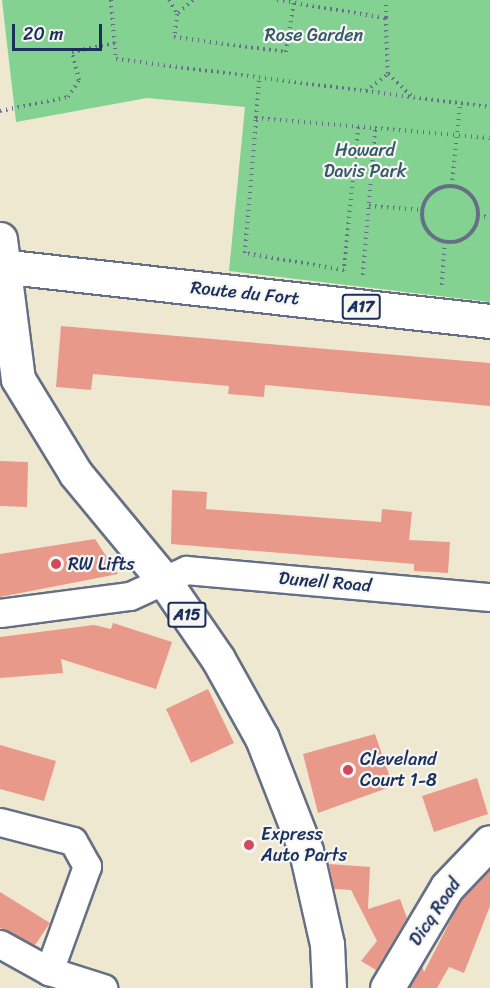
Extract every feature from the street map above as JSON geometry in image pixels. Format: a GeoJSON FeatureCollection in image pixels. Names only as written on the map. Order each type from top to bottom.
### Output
{"type":"FeatureCollection","features":[{"type":"Feature","properties":{"kind":"main road","name":"Route du Fort"},"geometry":{"type":"LineString","coordinates":[[1,257],[490,321]]}},
{"type":"Feature","properties":{"kind":"main road","name":"A15"},"geometry":{"type":"LineString","coordinates":[[1,257],[18,379],[37,416],[162,579],[218,659],[262,738],[306,851],[327,944],[330,988]]}},
{"type":"Feature","properties":{"kind":"main road","name":"Dicq Road"},"geometry":{"type":"LineString","coordinates":[[387,988],[447,887],[490,843]]}},
{"type":"Feature","properties":{"kind":"street","name":"Dunell Road"},"geometry":{"type":"LineString","coordinates":[[0,613],[130,596],[162,579],[186,570],[490,597]]}},
{"type":"Feature","properties":{"kind":"street"},"geometry":{"type":"LineString","coordinates":[[0,822],[73,841],[87,866],[49,971]]}},
{"type":"Feature","properties":{"kind":"street"},"geometry":{"type":"LineString","coordinates":[[0,944],[49,971],[103,988]]}},
{"type":"Feature","properties":{"kind":"path"},"geometry":{"type":"LineString","coordinates":[[111,0],[116,59],[260,80],[490,107]]}},
{"type":"Feature","properties":{"kind":"path"},"geometry":{"type":"LineString","coordinates":[[169,0],[177,14],[174,37],[286,52],[294,1]]}},
{"type":"Feature","properties":{"kind":"path"},"geometry":{"type":"LineString","coordinates":[[177,14],[193,0]]}},
{"type":"Feature","properties":{"kind":"path"},"geometry":{"type":"LineString","coordinates":[[277,0],[386,18]]}},
{"type":"Feature","properties":{"kind":"path"},"geometry":{"type":"LineString","coordinates":[[386,0],[388,74],[414,98]]}},
{"type":"Feature","properties":{"kind":"path"},"geometry":{"type":"LineString","coordinates":[[0,111],[68,97],[79,80],[72,52],[115,43]]}},
{"type":"Feature","properties":{"kind":"path"},"geometry":{"type":"LineString","coordinates":[[365,92],[388,74]]}},
{"type":"Feature","properties":{"kind":"path"},"geometry":{"type":"LineString","coordinates":[[260,80],[245,253],[344,270],[358,127]]}},
{"type":"Feature","properties":{"kind":"path"},"geometry":{"type":"LineString","coordinates":[[452,186],[460,103]]}},
{"type":"Feature","properties":{"kind":"path"},"geometry":{"type":"LineString","coordinates":[[256,117],[490,138]]}},
{"type":"Feature","properties":{"kind":"path"},"geometry":{"type":"LineString","coordinates":[[362,281],[375,128]]}},
{"type":"Feature","properties":{"kind":"path"},"geometry":{"type":"LineString","coordinates":[[452,186],[472,196],[478,216],[470,234],[445,241],[427,230],[422,210],[429,195],[452,186]]}},
{"type":"Feature","properties":{"kind":"path"},"geometry":{"type":"LineString","coordinates":[[369,206],[422,210]]}},
{"type":"Feature","properties":{"kind":"path"},"geometry":{"type":"LineString","coordinates":[[478,216],[490,217]]}},
{"type":"Feature","properties":{"kind":"path"},"geometry":{"type":"LineString","coordinates":[[442,291],[445,241]]}},
{"type":"Feature","properties":{"kind":"green space","name":"Howard Davis Park"},"geometry":{"type":"Polygon","coordinates":[[[2,0],[490,0],[490,302],[229,271],[245,107],[147,98],[16,122],[2,0]]]}},
{"type":"Feature","properties":{"kind":"building"},"geometry":{"type":"Polygon","coordinates":[[[61,326],[490,363],[490,406],[265,385],[264,397],[228,394],[229,386],[93,374],[91,390],[56,387],[61,326]]]}},
{"type":"Feature","properties":{"kind":"building"},"geometry":{"type":"Polygon","coordinates":[[[0,461],[28,462],[27,507],[0,506],[0,461]]]}},
{"type":"Feature","properties":{"kind":"building"},"geometry":{"type":"Polygon","coordinates":[[[172,490],[207,492],[206,509],[381,522],[382,509],[412,512],[409,540],[450,542],[448,573],[414,571],[414,564],[171,544],[172,490]]]}},
{"type":"Feature","properties":{"kind":"building","name":"RW Lifts"},"geometry":{"type":"Polygon","coordinates":[[[95,539],[118,574],[0,597],[0,554],[95,539]]]}},
{"type":"Feature","properties":{"kind":"building"},"geometry":{"type":"Polygon","coordinates":[[[113,623],[172,642],[156,689],[61,659],[63,673],[0,678],[0,637],[94,625],[111,629],[113,623]]]}},
{"type":"Feature","properties":{"kind":"building"},"geometry":{"type":"Polygon","coordinates":[[[208,689],[234,743],[191,763],[166,709],[208,689]]]}},
{"type":"Feature","properties":{"kind":"building","name":"Cleveland Court 1-8"},"geometry":{"type":"Polygon","coordinates":[[[375,734],[393,786],[318,813],[303,754],[375,734]]]}},
{"type":"Feature","properties":{"kind":"building"},"geometry":{"type":"Polygon","coordinates":[[[0,745],[56,761],[44,801],[0,789],[0,745]]]}},
{"type":"Feature","properties":{"kind":"building"},"geometry":{"type":"Polygon","coordinates":[[[477,778],[488,814],[434,832],[422,796],[477,778]]]}},
{"type":"Feature","properties":{"kind":"building"},"geometry":{"type":"Polygon","coordinates":[[[329,864],[370,867],[368,909],[400,899],[407,918],[376,970],[361,961],[377,941],[351,890],[334,889],[329,864]]]}},
{"type":"Feature","properties":{"kind":"building"},"geometry":{"type":"Polygon","coordinates":[[[490,869],[490,906],[464,973],[449,967],[437,988],[409,988],[422,966],[424,972],[462,898],[490,869]]]}},
{"type":"Feature","properties":{"kind":"building"},"geometry":{"type":"Polygon","coordinates":[[[0,892],[50,923],[35,945],[0,928],[0,892]]]}},
{"type":"Feature","properties":{"kind":"place","name":"RW Lifts"},"geometry":{"type":"Point","coordinates":[56,564]}},
{"type":"Feature","properties":{"kind":"place","name":"Cleveland Court 1-8"},"geometry":{"type":"Point","coordinates":[348,770]}},
{"type":"Feature","properties":{"kind":"place","name":"Express Auto Parts"},"geometry":{"type":"Point","coordinates":[249,845]}},
{"type":"Feature","properties":{"kind":"park label","name":"Rose Garden"},"geometry":{"type":"Point","coordinates":[314,35]}}]}
